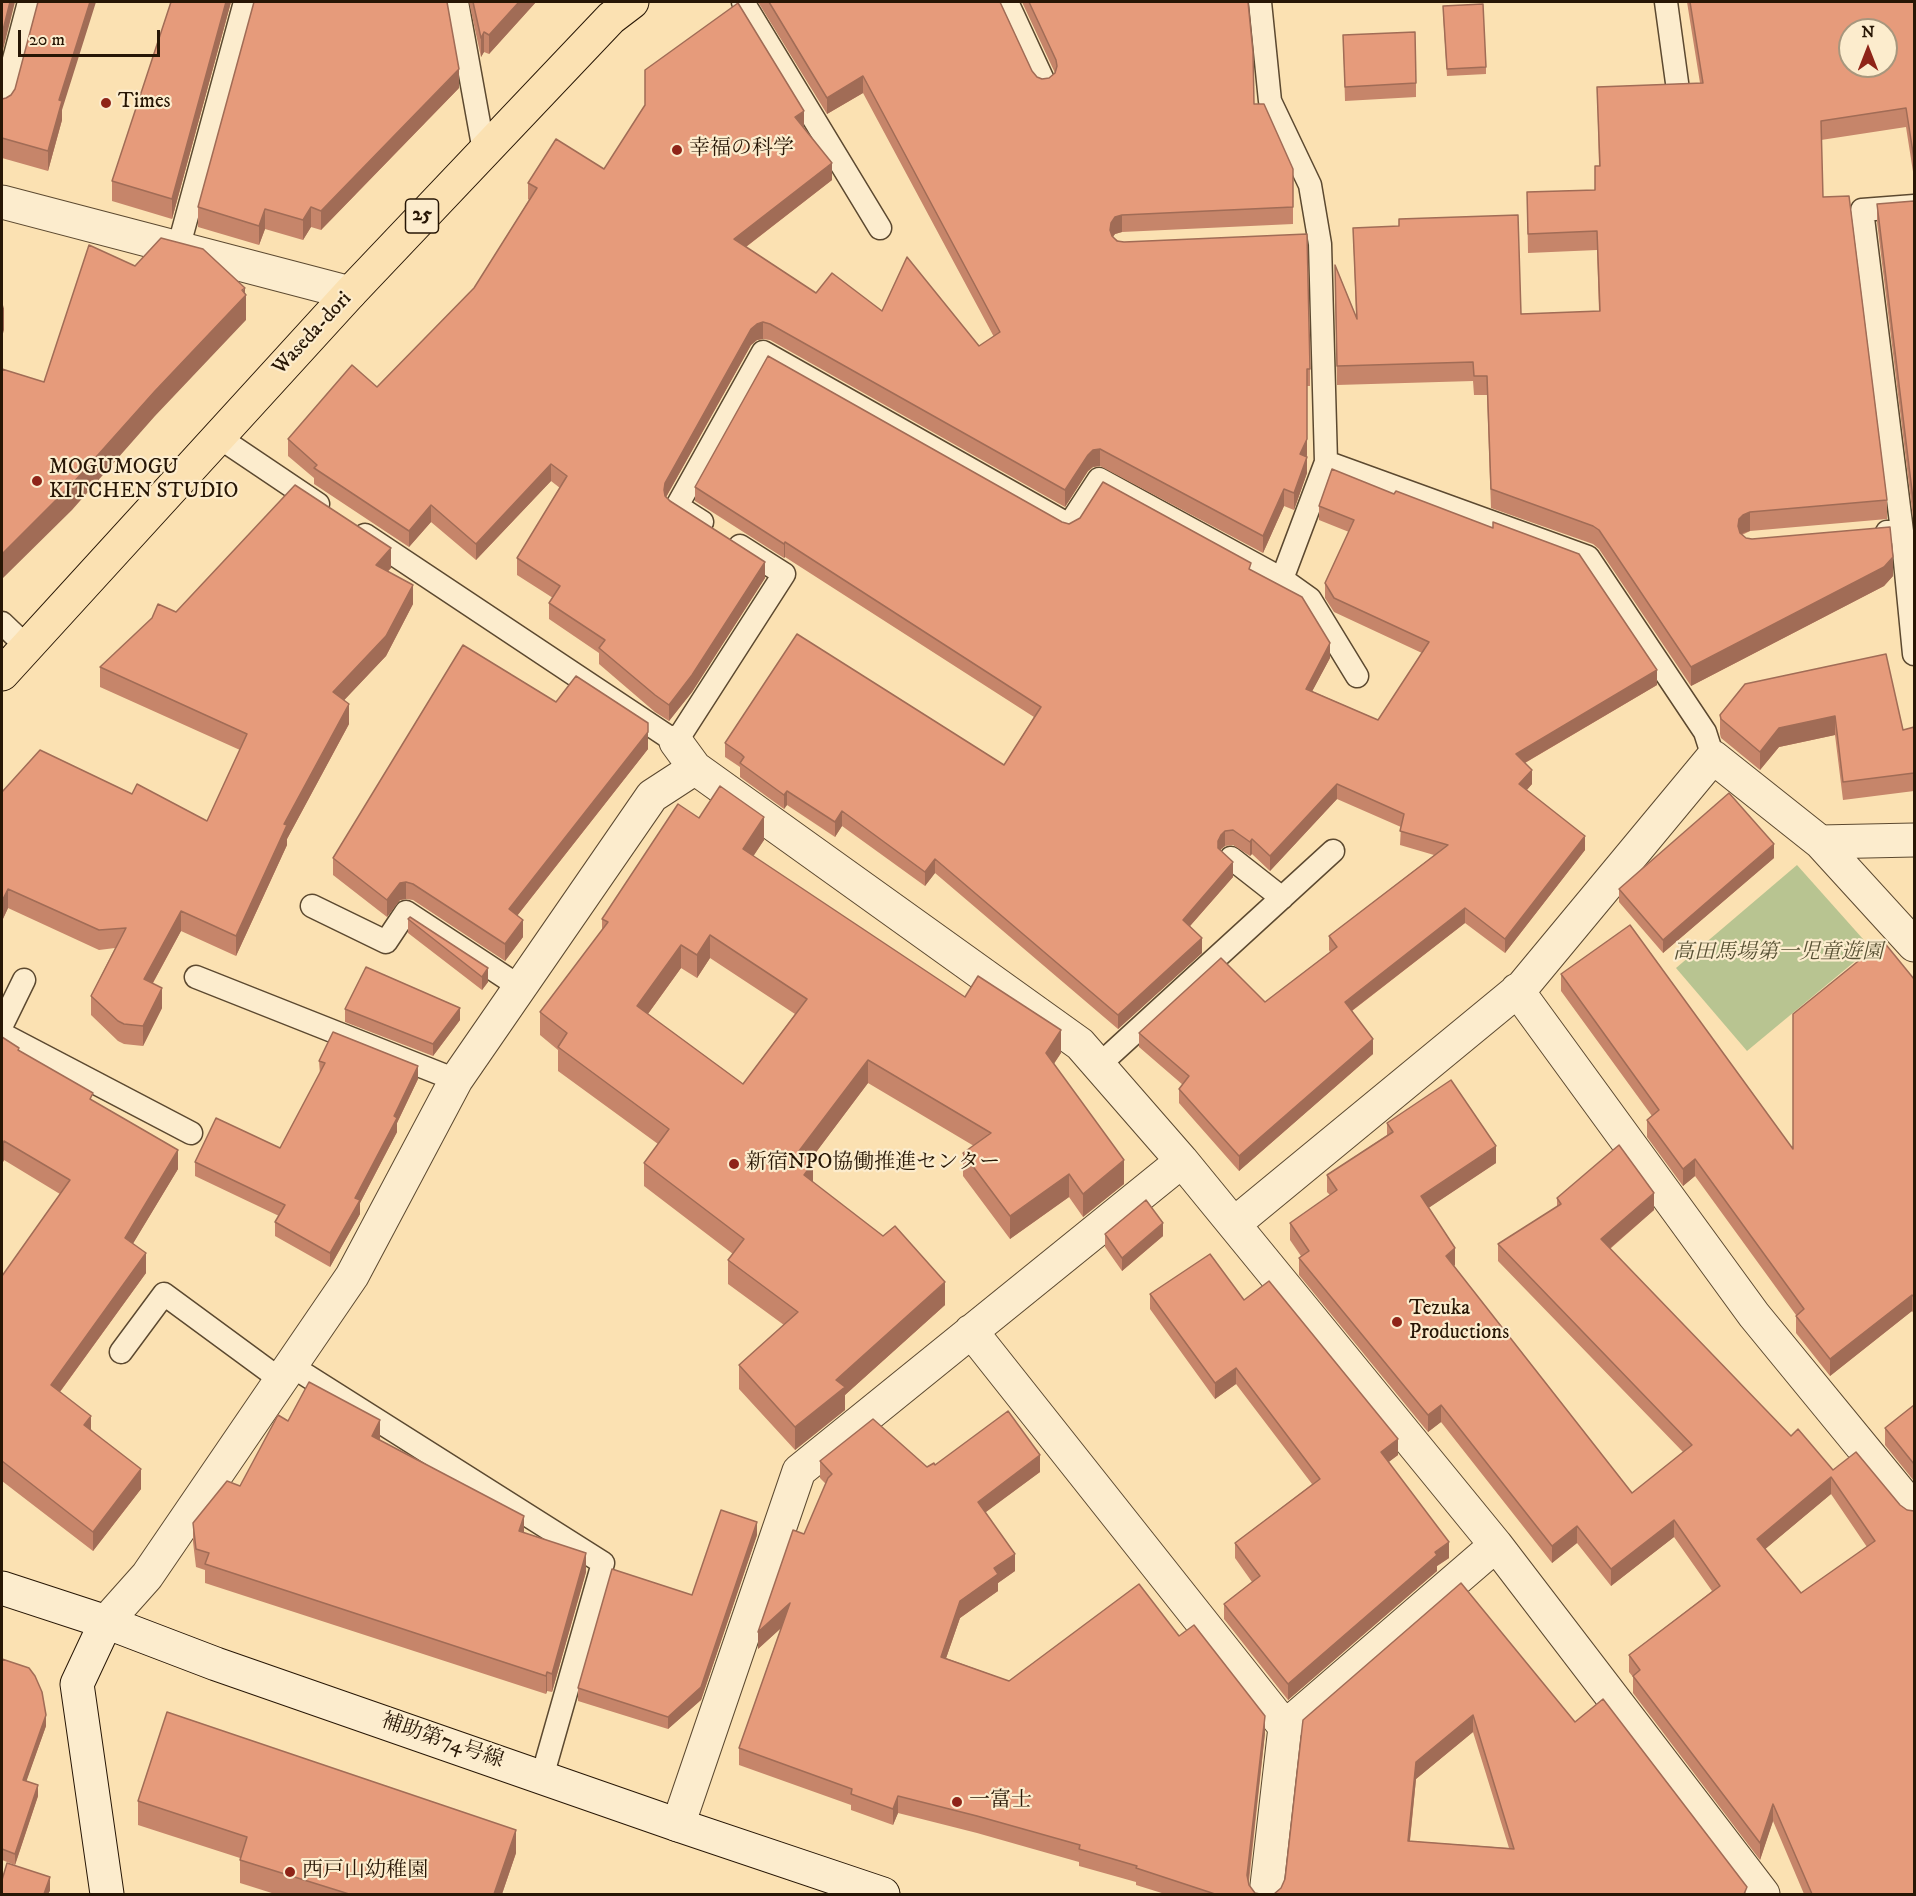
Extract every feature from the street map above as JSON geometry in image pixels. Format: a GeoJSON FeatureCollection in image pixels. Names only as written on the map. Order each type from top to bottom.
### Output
{"type":"FeatureCollection","features":[{"type":"Feature","properties":{"kind":"main road","name":"Waseda-dori"},"geometry":{"type":"LineString","coordinates":[[2,674],[350,293],[611,18],[632,2]]}},
{"type":"Feature","properties":{"kind":"street"},"geometry":{"type":"LineString","coordinates":[[2,202],[350,293]]}},
{"type":"Feature","properties":{"kind":"street"},"geometry":{"type":"LineString","coordinates":[[676,742],[695,768],[1080,1044],[1182,1161],[1496,1545],[1763,1894]]}},
{"type":"Feature","properties":{"kind":"street"},"geometry":{"type":"LineString","coordinates":[[1234,1224],[1523,986],[1713,757],[1820,842],[1914,945]]}},
{"type":"Feature","properties":{"kind":"street"},"geometry":{"type":"LineString","coordinates":[[107,1894],[76,1684],[106,1622],[147,1576],[352,1276],[456,1080],[520,987],[652,796],[695,768]]}},
{"type":"Feature","properties":{"kind":"street"},"geometry":{"type":"LineString","coordinates":[[1820,842],[1914,840]]}},
{"type":"Feature","properties":{"kind":"street"},"geometry":{"type":"LineString","coordinates":[[1517,990],[1754,1315],[1914,1510]]}},
{"type":"Feature","properties":{"kind":"street"},"geometry":{"type":"LineString","coordinates":[[678,1825],[799,1471],[1182,1161]]}},
{"type":"Feature","properties":{"kind":"street"},"geometry":{"type":"LineString","coordinates":[[971,1331],[1285,1727]]}},
{"type":"Feature","properties":{"kind":"street"},"geometry":{"type":"LineString","coordinates":[[1266,1894],[1285,1727],[1496,1545]]}},
{"type":"Feature","properties":{"kind":"street","name":"補助第74号線"},"geometry":{"type":"LineString","coordinates":[[2,1588],[106,1622],[216,1664],[678,1825],[883,1894]]}},
{"type":"Feature","properties":{"kind":"lane"},"geometry":{"type":"LineString","coordinates":[[2,105],[29,2]]}},
{"type":"Feature","properties":{"kind":"lane"},"geometry":{"type":"LineString","coordinates":[[178,249],[245,2]]}},
{"type":"Feature","properties":{"kind":"lane"},"geometry":{"type":"LineString","coordinates":[[457,2],[484,151]]}},
{"type":"Feature","properties":{"kind":"lane"},"geometry":{"type":"LineString","coordinates":[[743,2],[880,228]]}},
{"type":"Feature","properties":{"kind":"lane"},"geometry":{"type":"LineString","coordinates":[[1007,2],[1044,82]]}},
{"type":"Feature","properties":{"kind":"lane"},"geometry":{"type":"LineString","coordinates":[[1260,2],[1270,101],[1310,185],[1319,236],[1326,462],[1282,579]]}},
{"type":"Feature","properties":{"kind":"lane"},"geometry":{"type":"LineString","coordinates":[[1666,2],[1678,90]]}},
{"type":"Feature","properties":{"kind":"lane"},"geometry":{"type":"LineString","coordinates":[[1914,206],[1862,210],[1902,531],[1914,654]]}},
{"type":"Feature","properties":{"kind":"lane"},"geometry":{"type":"LineString","coordinates":[[1296,237],[1319,236]]}},
{"type":"Feature","properties":{"kind":"lane"},"geometry":{"type":"LineString","coordinates":[[217,436],[676,742],[784,574],[677,507],[763,352],[1069,525],[1099,479],[1282,579],[1310,599],[1357,676]]}},
{"type":"Feature","properties":{"kind":"lane"},"geometry":{"type":"LineString","coordinates":[[1326,462],[1588,557],[1705,732],[1713,757]]}},
{"type":"Feature","properties":{"kind":"lane"},"geometry":{"type":"LineString","coordinates":[[1867,534],[1902,531]]}},
{"type":"Feature","properties":{"kind":"lane"},"geometry":{"type":"LineString","coordinates":[[2,623],[26,646]]}},
{"type":"Feature","properties":{"kind":"lane"},"geometry":{"type":"LineString","coordinates":[[1099,1065],[1333,851]]}},
{"type":"Feature","properties":{"kind":"lane"},"geometry":{"type":"LineString","coordinates":[[1232,858],[1282,898]]}},
{"type":"Feature","properties":{"kind":"lane"},"geometry":{"type":"LineString","coordinates":[[312,906],[386,942],[406,912],[520,987]]}},
{"type":"Feature","properties":{"kind":"lane"},"geometry":{"type":"LineString","coordinates":[[196,977],[456,1080]]}},
{"type":"Feature","properties":{"kind":"lane"},"geometry":{"type":"LineString","coordinates":[[2,1024],[24,980]]}},
{"type":"Feature","properties":{"kind":"lane"},"geometry":{"type":"LineString","coordinates":[[2,1034],[191,1133]]}},
{"type":"Feature","properties":{"kind":"lane"},"geometry":{"type":"LineString","coordinates":[[121,1352],[164,1294],[286,1372],[603,1563],[542,1777]]}},
{"type":"Feature","properties":{"kind":"green space","name":"高田馬場第一児童遊園"},"geometry":{"type":"Polygon","coordinates":[[[1797,865],[1871,948],[1747,1051],[1676,968],[1797,865]]]}},
{"type":"Feature","properties":{"kind":"building"},"geometry":{"type":"Polygon","coordinates":[[[2,2],[10,2],[2,34],[2,2]]]}},
{"type":"Feature","properties":{"kind":"building"},"geometry":{"type":"Polygon","coordinates":[[[38,2],[90,2],[59,100],[62,101],[48,151],[2,138],[2,99],[11,95],[15,89],[38,2]]]}},
{"type":"Feature","properties":{"kind":"building"},"geometry":{"type":"Polygon","coordinates":[[[171,2],[226,2],[172,199],[112,181],[171,2]]]}},
{"type":"Feature","properties":{"kind":"building"},"geometry":{"type":"Polygon","coordinates":[[[254,2],[447,2],[459,69],[321,211],[311,207],[303,220],[265,209],[259,226],[198,207],[254,2]]]}},
{"type":"Feature","properties":{"kind":"building"},"geometry":{"type":"Polygon","coordinates":[[[473,2],[519,2],[489,35],[484,32],[481,38],[473,2]]]}},
{"type":"Feature","properties":{"kind":"building"},"geometry":{"type":"Polygon","coordinates":[[[769,2],[1000,2],[1032,71],[1042,79],[1049,78],[1055,73],[1056,60],[1029,2],[1248,2],[1253,52],[1254,104],[1264,104],[1293,169],[1293,207],[1122,215],[1115,217],[1110,230],[1117,241],[1124,242],[1307,234],[1310,369],[1307,369],[1307,439],[1300,454],[1307,457],[1294,493],[1284,489],[1263,536],[1100,449],[1093,450],[1088,455],[1065,490],[763,322],[751,329],[665,483],[664,490],[665,496],[670,501],[765,562],[692,675],[669,705],[599,648],[605,640],[549,603],[560,586],[517,558],[567,476],[551,464],[476,544],[431,505],[409,531],[314,468],[317,465],[288,439],[352,365],[377,387],[474,288],[537,188],[528,183],[556,139],[604,169],[645,105],[645,70],[738,3],[804,111],[795,117],[832,163],[734,239],[816,293],[832,273],[882,311],[907,257],[979,346],[1000,332],[863,76],[827,98],[769,2]]]}},
{"type":"Feature","properties":{"kind":"building"},"geometry":{"type":"Polygon","coordinates":[[[1690,2],[1914,2],[1914,159],[1906,108],[1821,121],[1823,197],[1849,196],[1887,500],[1750,512],[1739,519],[1738,526],[1740,533],[1752,539],[1890,527],[1893,557],[1884,567],[1691,667],[1599,530],[1491,489],[1487,376],[1474,376],[1473,362],[1337,366],[1335,265],[1357,319],[1353,228],[1399,226],[1399,219],[1518,215],[1521,314],[1600,311],[1597,231],[1528,234],[1527,192],[1595,190],[1595,166],[1600,166],[1597,87],[1703,83],[1690,2]]]}},
{"type":"Feature","properties":{"kind":"building"},"geometry":{"type":"Polygon","coordinates":[[[1483,4],[1486,67],[1447,69],[1443,6],[1483,4]]]}},
{"type":"Feature","properties":{"kind":"building"},"geometry":{"type":"Polygon","coordinates":[[[1415,32],[1416,83],[1345,87],[1343,35],[1415,32]]]}},
{"type":"Feature","properties":{"kind":"building"},"geometry":{"type":"Polygon","coordinates":[[[1914,201],[1914,507],[1877,204],[1914,201]]]}},
{"type":"Feature","properties":{"kind":"building"},"geometry":{"type":"Polygon","coordinates":[[[161,238],[203,249],[245,288],[242,290],[246,295],[155,391],[72,484],[2,554],[2,369],[44,382],[89,245],[135,266],[161,238]]]}},
{"type":"Feature","properties":{"kind":"building"},"geometry":{"type":"Polygon","coordinates":[[[768,356],[1062,522],[1069,524],[1080,518],[1103,482],[1251,563],[1249,569],[1302,597],[1330,643],[1306,689],[1378,720],[1429,642],[1334,598],[1325,583],[1354,520],[1319,506],[1332,469],[1394,494],[1396,491],[1493,528],[1493,522],[1579,554],[1657,670],[1516,754],[1532,770],[1519,784],[1585,836],[1505,939],[1465,908],[1345,1002],[1373,1039],[1239,1156],[1179,1089],[1189,1076],[1139,1033],[1221,958],[1265,1002],[1337,947],[1329,936],[1448,845],[1400,831],[1404,814],[1337,784],[1270,856],[1252,839],[1250,842],[1233,830],[1225,831],[1218,841],[1218,848],[1233,862],[1183,920],[1202,938],[1118,1015],[935,859],[925,872],[842,811],[835,822],[787,791],[784,795],[740,763],[744,757],[725,743],[797,634],[1004,765],[1041,707],[785,542],[784,544],[695,487],[768,356]]]}},
{"type":"Feature","properties":{"kind":"building"},"geometry":{"type":"Polygon","coordinates":[[[295,485],[391,548],[376,565],[413,585],[386,636],[333,692],[349,704],[284,824],[287,825],[236,936],[181,911],[144,979],[162,988],[143,1026],[124,1024],[91,996],[126,928],[99,930],[8,889],[2,901],[2,792],[40,750],[132,794],[137,784],[207,821],[247,734],[100,667],[152,618],[158,604],[176,612],[295,485]]]}},
{"type":"Feature","properties":{"kind":"building"},"geometry":{"type":"Polygon","coordinates":[[[463,645],[556,702],[576,676],[648,723],[648,732],[509,909],[523,920],[505,944],[413,884],[400,883],[387,900],[333,858],[463,645]]]}},
{"type":"Feature","properties":{"kind":"building"},"geometry":{"type":"Polygon","coordinates":[[[1886,654],[1903,730],[1914,727],[1914,773],[1843,782],[1835,716],[1779,728],[1760,752],[1721,719],[1720,715],[1745,684],[1886,654]]]}},
{"type":"Feature","properties":{"kind":"building"},"geometry":{"type":"Polygon","coordinates":[[[720,786],[764,817],[743,849],[965,997],[978,976],[1061,1030],[1046,1053],[1124,1160],[1083,1194],[1069,1174],[1010,1216],[963,1153],[991,1133],[868,1060],[799,1151],[813,1163],[804,1175],[883,1236],[895,1226],[945,1282],[836,1380],[845,1387],[795,1427],[739,1365],[798,1312],[728,1260],[744,1239],[644,1163],[669,1129],[558,1047],[567,1033],[540,1012],[608,922],[602,919],[678,804],[699,818],[720,786]],[[710,935],[697,955],[681,945],[637,1006],[743,1084],[807,999],[710,935]]]}},
{"type":"Feature","properties":{"kind":"building"},"geometry":{"type":"Polygon","coordinates":[[[1729,793],[1774,844],[1663,940],[1619,889],[1729,793]]]}},
{"type":"Feature","properties":{"kind":"building"},"geometry":{"type":"Polygon","coordinates":[[[410,917],[488,968],[482,977],[408,919],[410,917]]]}},
{"type":"Feature","properties":{"kind":"building"},"geometry":{"type":"Polygon","coordinates":[[[1630,925],[1793,1149],[1793,1014],[1883,941],[1914,979],[1914,1297],[1912,1295],[1830,1359],[1796,1316],[1804,1309],[1695,1159],[1683,1169],[1647,1120],[1659,1110],[1561,974],[1630,925]]]}},
{"type":"Feature","properties":{"kind":"building"},"geometry":{"type":"Polygon","coordinates":[[[366,967],[460,1008],[433,1044],[345,1009],[366,967]]]}},
{"type":"Feature","properties":{"kind":"building"},"geometry":{"type":"Polygon","coordinates":[[[333,1032],[418,1066],[394,1116],[397,1118],[355,1198],[360,1200],[330,1253],[275,1222],[285,1205],[195,1162],[216,1118],[280,1148],[325,1063],[319,1061],[333,1032]]]}},
{"type":"Feature","properties":{"kind":"building"},"geometry":{"type":"Polygon","coordinates":[[[2,1037],[19,1048],[18,1050],[93,1093],[90,1099],[178,1150],[125,1238],[146,1253],[51,1385],[91,1416],[84,1425],[141,1469],[93,1532],[2,1461],[2,1276],[70,1180],[4,1141],[2,1145],[2,1037]]]}},
{"type":"Feature","properties":{"kind":"building"},"geometry":{"type":"Polygon","coordinates":[[[1451,1080],[1496,1146],[1421,1196],[1455,1248],[1446,1256],[1632,1493],[1692,1445],[1498,1244],[1561,1204],[1557,1198],[1619,1145],[1654,1193],[1601,1239],[1791,1436],[1798,1429],[1833,1470],[1856,1452],[1900,1505],[1907,1510],[1914,1511],[1914,1894],[1812,1894],[1773,1804],[1760,1843],[1633,1676],[1640,1670],[1629,1655],[1720,1586],[1674,1520],[1611,1569],[1577,1526],[1552,1546],[1441,1405],[1428,1415],[1299,1258],[1309,1251],[1290,1223],[1337,1190],[1327,1175],[1393,1132],[1387,1123],[1451,1080]],[[1831,1477],[1757,1539],[1801,1593],[1875,1541],[1831,1477]]]}},
{"type":"Feature","properties":{"kind":"building"},"geometry":{"type":"Polygon","coordinates":[[[1146,1200],[1163,1223],[1122,1258],[1105,1234],[1146,1200]]]}},
{"type":"Feature","properties":{"kind":"building"},"geometry":{"type":"Polygon","coordinates":[[[1210,1254],[1244,1300],[1269,1281],[1398,1439],[1381,1452],[1449,1542],[1435,1552],[1437,1555],[1288,1684],[1224,1604],[1260,1576],[1235,1543],[1320,1479],[1236,1368],[1215,1383],[1150,1294],[1210,1254]]]}},
{"type":"Feature","properties":{"kind":"building"},"geometry":{"type":"Polygon","coordinates":[[[309,1382],[380,1420],[372,1436],[524,1516],[519,1531],[586,1553],[552,1674],[547,1672],[546,1676],[205,1564],[209,1553],[196,1549],[193,1523],[227,1481],[240,1486],[278,1415],[288,1421],[309,1382]]]}},
{"type":"Feature","properties":{"kind":"building"},"geometry":{"type":"Polygon","coordinates":[[[1914,1405],[1914,1464],[1885,1428],[1914,1405]]]}},
{"type":"Feature","properties":{"kind":"building"},"geometry":{"type":"Polygon","coordinates":[[[1008,1411],[1040,1455],[978,1502],[1015,1554],[994,1568],[998,1574],[960,1601],[941,1657],[1009,1681],[1139,1584],[1179,1636],[1194,1625],[1265,1716],[1247,1875],[1249,1885],[1255,1893],[1260,1894],[1215,1894],[1136,1868],[1137,1866],[1079,1849],[1080,1845],[898,1796],[893,1809],[851,1794],[852,1789],[739,1748],[790,1603],[758,1632],[793,1530],[804,1534],[828,1478],[832,1474],[820,1461],[873,1419],[927,1467],[934,1463],[935,1465],[1008,1411]]]}},
{"type":"Feature","properties":{"kind":"building"},"geometry":{"type":"Polygon","coordinates":[[[721,1510],[757,1522],[701,1687],[668,1717],[578,1688],[612,1569],[692,1595],[721,1510]]]}},
{"type":"Feature","properties":{"kind":"building"},"geometry":{"type":"Polygon","coordinates":[[[1461,1583],[1575,1722],[1603,1699],[1747,1887],[1744,1894],[1274,1894],[1281,1888],[1285,1879],[1303,1720],[1461,1583]],[[1473,1715],[1416,1762],[1408,1841],[1514,1849],[1473,1715]]]}},
{"type":"Feature","properties":{"kind":"building"},"geometry":{"type":"Polygon","coordinates":[[[2,1659],[29,1668],[42,1692],[46,1715],[23,1780],[38,1785],[15,1854],[2,1849],[2,1659]]]}},
{"type":"Feature","properties":{"kind":"building"},"geometry":{"type":"Polygon","coordinates":[[[167,1712],[516,1830],[494,1894],[349,1894],[240,1860],[247,1837],[138,1801],[167,1712]]]}},
{"type":"Feature","properties":{"kind":"building"},"geometry":{"type":"Polygon","coordinates":[[[7,1863],[50,1877],[44,1894],[2,1894],[2,1880],[7,1863]]]}},
{"type":"Feature","properties":{"kind":"place","name":"Times"},"geometry":{"type":"Point","coordinates":[106,103]}},
{"type":"Feature","properties":{"kind":"place","name":"幸福の科学"},"geometry":{"type":"Point","coordinates":[677,150]}},
{"type":"Feature","properties":{"kind":"place","name":"MOGUMOGU KITCHEN STUDIO"},"geometry":{"type":"Point","coordinates":[37,481]}},
{"type":"Feature","properties":{"kind":"place","name":"新宿NPO協働推進センター"},"geometry":{"type":"Point","coordinates":[734,1164]}},
{"type":"Feature","properties":{"kind":"place","name":"Tezuka Productions"},"geometry":{"type":"Point","coordinates":[1397,1322]}},
{"type":"Feature","properties":{"kind":"place","name":"一富士"},"geometry":{"type":"Point","coordinates":[957,1802]}},
{"type":"Feature","properties":{"kind":"place","name":"西戸山幼稚園"},"geometry":{"type":"Point","coordinates":[290,1872]}}]}
